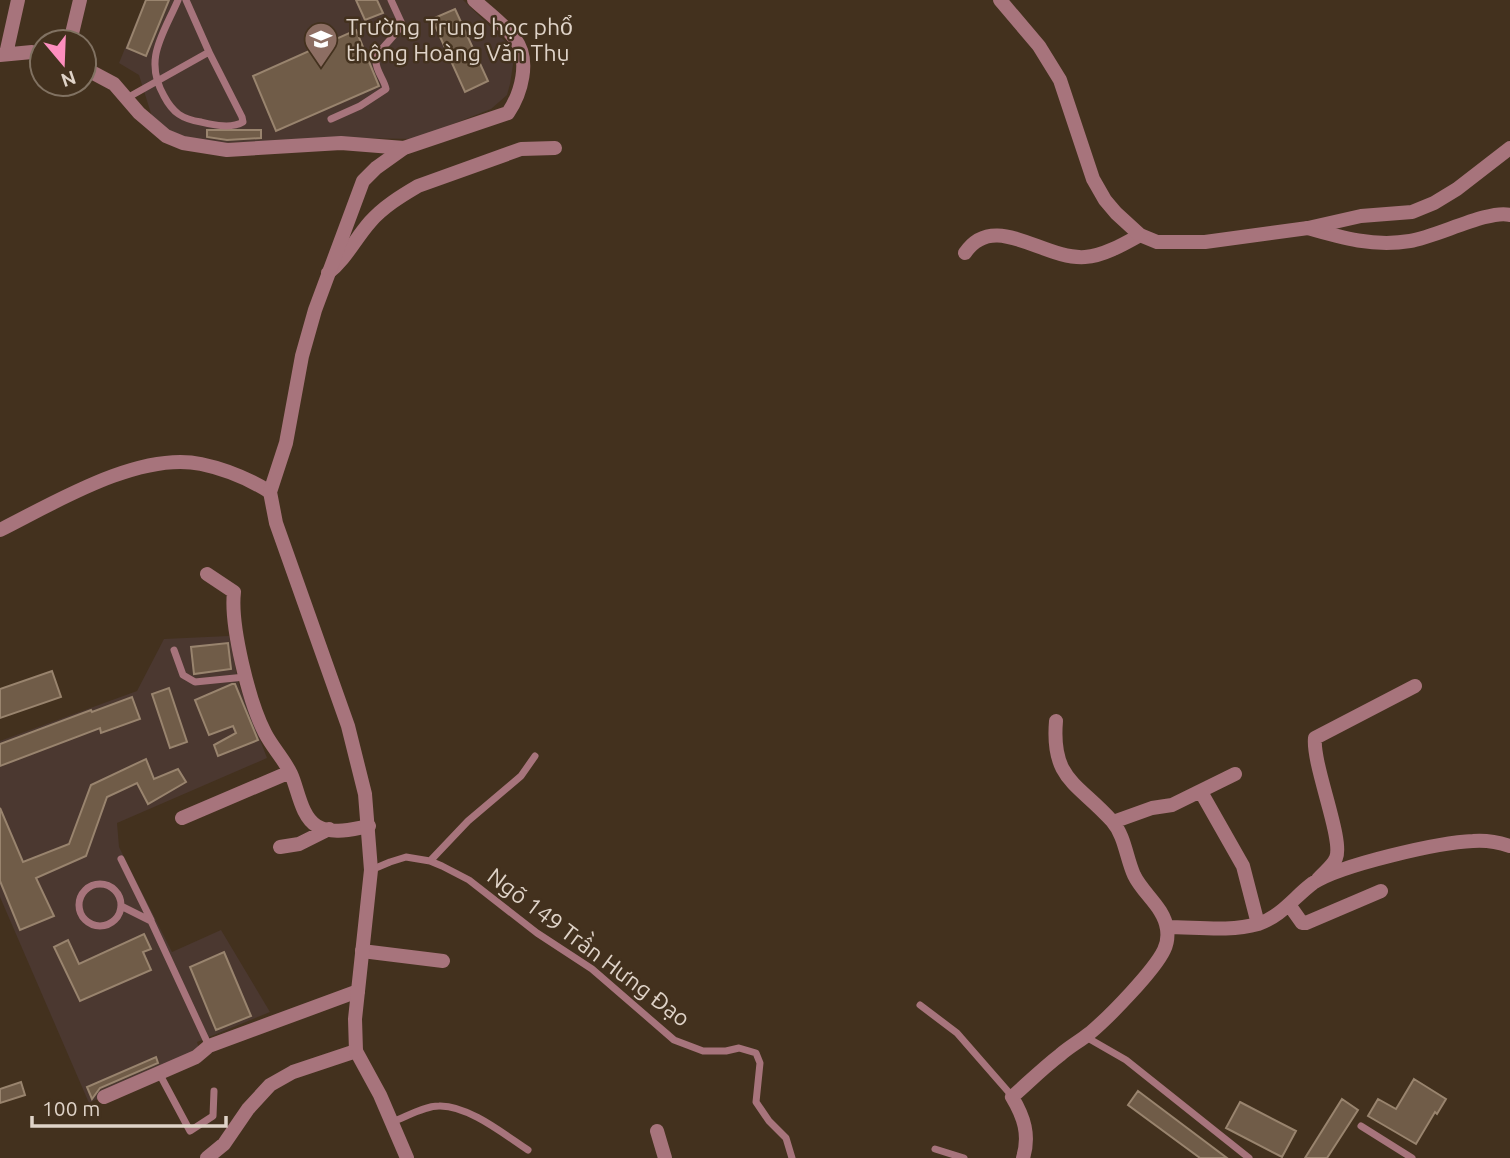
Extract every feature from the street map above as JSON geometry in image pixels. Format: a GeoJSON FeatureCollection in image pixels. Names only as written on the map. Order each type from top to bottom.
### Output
{"type":"FeatureCollection","features":[{"type":"Feature","properties":{"kind":"street"},"geometry":{"type":"LineString","coordinates":[[18,0],[3,55],[28,52]]}},
{"type":"Feature","properties":{"kind":"street"},"geometry":{"type":"LineString","coordinates":[[73,28],[80,0]]}},
{"type":"Feature","properties":{"kind":"street"},"geometry":{"type":"LineString","coordinates":[[407,1158],[356,1051],[355,1019],[371,870],[369,826],[357,757],[276,523],[270,492],[286,443],[302,356],[314,310],[363,181],[404,148],[508,113],[517,100],[523,54],[515,39],[474,0]]}},
{"type":"Feature","properties":{"kind":"street"},"geometry":{"type":"LineString","coordinates":[[1000,0],[1040,46],[1055,71],[1099,190],[1116,213],[1140,234],[1157,242],[1205,242],[1308,228],[1361,216],[1412,212],[1473,178],[1510,148]]}},
{"type":"Feature","properties":{"kind":"street"},"geometry":{"type":"LineString","coordinates":[[98,75],[114,84],[139,113],[166,136],[198,147],[227,150],[341,143],[404,148]]}},
{"type":"Feature","properties":{"kind":"street"},"geometry":{"type":"LineString","coordinates":[[327,274],[348,252],[370,222],[403,194],[418,186],[521,149],[555,148]]}},
{"type":"Feature","properties":{"kind":"street"},"geometry":{"type":"LineString","coordinates":[[1308,228],[1354,241],[1387,243],[1435,235],[1493,214],[1510,215]]}},
{"type":"Feature","properties":{"kind":"street"},"geometry":{"type":"LineString","coordinates":[[965,253],[977,239],[990,235],[1023,240],[1041,250],[1064,257],[1087,257],[1122,245],[1140,234]]}},
{"type":"Feature","properties":{"kind":"street"},"geometry":{"type":"LineString","coordinates":[[0,530],[99,481],[138,468],[173,462],[200,463],[247,479],[270,492]]}},
{"type":"Feature","properties":{"kind":"street"},"geometry":{"type":"LineString","coordinates":[[207,574],[234,592],[233,604],[245,676],[265,733],[290,772],[308,819],[329,830],[343,831],[369,826]]}},
{"type":"Feature","properties":{"kind":"street"},"geometry":{"type":"LineString","coordinates":[[1167,927],[1240,927],[1258,923],[1274,917],[1290,906],[1315,882],[1336,859],[1339,849],[1327,806],[1315,738],[1415,686]]}},
{"type":"Feature","properties":{"kind":"street"},"geometry":{"type":"LineString","coordinates":[[1023,1158],[1025,1124],[1012,1097],[1125,999],[1165,948],[1167,927],[1155,903],[1134,875],[1124,842],[1113,822],[1079,791],[1062,770],[1055,741],[1056,720]]}},
{"type":"Feature","properties":{"kind":"street"},"geometry":{"type":"LineString","coordinates":[[182,818],[290,772]]}},
{"type":"Feature","properties":{"kind":"street"},"geometry":{"type":"LineString","coordinates":[[1113,822],[1152,808],[1172,805],[1235,774]]}},
{"type":"Feature","properties":{"kind":"street"},"geometry":{"type":"LineString","coordinates":[[1200,792],[1243,866],[1258,923]]}},
{"type":"Feature","properties":{"kind":"street"},"geometry":{"type":"LineString","coordinates":[[281,847],[299,844],[329,830]]}},
{"type":"Feature","properties":{"kind":"street"},"geometry":{"type":"LineString","coordinates":[[1315,882],[1352,868],[1449,844],[1486,840],[1510,846]]}},
{"type":"Feature","properties":{"kind":"street"},"geometry":{"type":"LineString","coordinates":[[1290,906],[1302,923],[1306,923],[1381,891]]}},
{"type":"Feature","properties":{"kind":"street"},"geometry":{"type":"LineString","coordinates":[[362,951],[443,961]]}},
{"type":"Feature","properties":{"kind":"street"},"geometry":{"type":"LineString","coordinates":[[104,1097],[196,1057],[209,1046],[358,991]]}},
{"type":"Feature","properties":{"kind":"street"},"geometry":{"type":"LineString","coordinates":[[207,1158],[224,1144],[248,1109],[270,1085],[293,1072],[356,1051]]}},
{"type":"Feature","properties":{"kind":"street"},"geometry":{"type":"LineString","coordinates":[[657,1131],[665,1158]]}},
{"type":"Feature","properties":{"kind":"lane"},"geometry":{"type":"LineString","coordinates":[[178,0],[157,47],[153,68],[155,80],[177,114],[186,119],[202,123],[237,125],[243,122],[242,117],[186,0]]}},
{"type":"Feature","properties":{"kind":"lane"},"geometry":{"type":"LineString","coordinates":[[331,120],[386,89],[376,62],[378,53],[393,39],[402,24],[391,0]]}},
{"type":"Feature","properties":{"kind":"lane"},"geometry":{"type":"LineString","coordinates":[[126,98],[209,52]]}},
{"type":"Feature","properties":{"kind":"lane"},"geometry":{"type":"LineString","coordinates":[[174,650],[183,675],[195,682],[245,676]]}},
{"type":"Feature","properties":{"kind":"lane"},"geometry":{"type":"LineString","coordinates":[[430,860],[468,821],[521,776],[535,756]]}},
{"type":"Feature","properties":{"kind":"lane","name":"Ngõ 149 Trần Hưng Đạo"},"geometry":{"type":"LineString","coordinates":[[371,870],[406,858],[430,860],[469,880],[537,933],[593,969],[674,1040],[703,1051],[739,1048],[756,1053],[760,1063],[756,1102],[769,1121],[786,1138],[792,1158]]}},
{"type":"Feature","properties":{"kind":"lane"},"geometry":{"type":"LineString","coordinates":[[121,859],[209,1046]]}},
{"type":"Feature","properties":{"kind":"lane"},"geometry":{"type":"LineString","coordinates":[[121,906],[114,920],[100,926],[88,923],[78,905],[82,892],[88,887],[104,884],[117,892],[121,906],[151,921]]}},
{"type":"Feature","properties":{"kind":"lane"},"geometry":{"type":"LineString","coordinates":[[920,1004],[957,1033],[1012,1097]]}},
{"type":"Feature","properties":{"kind":"lane"},"geometry":{"type":"LineString","coordinates":[[1085,1036],[1126,1060],[1249,1158]]}},
{"type":"Feature","properties":{"kind":"lane"},"geometry":{"type":"LineString","coordinates":[[159,1073],[190,1131],[213,1116],[214,1091]]}},
{"type":"Feature","properties":{"kind":"lane"},"geometry":{"type":"LineString","coordinates":[[391,1122],[438,1105],[452,1107],[480,1119],[528,1150]]}},
{"type":"Feature","properties":{"kind":"lane"},"geometry":{"type":"LineString","coordinates":[[1360,1126],[1412,1158]]}},
{"type":"Feature","properties":{"kind":"lane"},"geometry":{"type":"LineString","coordinates":[[935,1149],[964,1158]]}},
{"type":"Feature","properties":{"kind":"shaded area","name":"Trường Trung học phổ thông Hoàng Văn Thụ"},"geometry":{"type":"Polygon","coordinates":[[[145,0],[463,0],[509,45],[514,58],[510,84],[507,95],[491,109],[415,139],[352,138],[199,144],[178,136],[153,120],[139,75],[119,63],[145,0]]]}},
{"type":"Feature","properties":{"kind":"shaded area"},"geometry":{"type":"Polygon","coordinates":[[[229,636],[239,685],[267,758],[117,823],[119,847],[172,952],[221,930],[270,1012],[197,1042],[200,1052],[89,1103],[0,897],[0,741],[137,691],[164,639],[229,636]]]}},
{"type":"Feature","properties":{"kind":"building"},"geometry":{"type":"Polygon","coordinates":[[[146,0],[169,0],[146,56],[127,48],[146,0]]]}},
{"type":"Feature","properties":{"kind":"building"},"geometry":{"type":"Polygon","coordinates":[[[356,0],[377,0],[383,13],[365,20],[356,0]]]}},
{"type":"Feature","properties":{"kind":"building"},"geometry":{"type":"Polygon","coordinates":[[[455,9],[488,81],[465,92],[432,19],[455,9]]]}},
{"type":"Feature","properties":{"kind":"building"},"geometry":{"type":"Polygon","coordinates":[[[356,30],[379,86],[276,131],[253,76],[356,30]]]}},
{"type":"Feature","properties":{"kind":"building"},"geometry":{"type":"Polygon","coordinates":[[[207,130],[261,130],[261,138],[227,140],[207,137],[207,130]]]}},
{"type":"Feature","properties":{"kind":"building"},"geometry":{"type":"Polygon","coordinates":[[[228,643],[231,669],[194,674],[191,647],[228,643]]]}},
{"type":"Feature","properties":{"kind":"building"},"geometry":{"type":"Polygon","coordinates":[[[52,671],[61,697],[0,718],[0,689],[52,671]]]}},
{"type":"Feature","properties":{"kind":"building"},"geometry":{"type":"Polygon","coordinates":[[[235,684],[258,740],[218,756],[214,745],[236,733],[233,726],[209,735],[195,700],[235,684]]]}},
{"type":"Feature","properties":{"kind":"building"},"geometry":{"type":"Polygon","coordinates":[[[169,688],[187,742],[170,748],[152,694],[169,688]]]}},
{"type":"Feature","properties":{"kind":"building"},"geometry":{"type":"Polygon","coordinates":[[[132,697],[140,719],[101,733],[100,728],[0,766],[0,744],[132,697]]]}},
{"type":"Feature","properties":{"kind":"building"},"geometry":{"type":"Polygon","coordinates":[[[146,759],[154,779],[178,769],[186,782],[148,804],[137,783],[107,797],[86,856],[36,878],[54,916],[20,930],[0,881],[0,808],[23,862],[69,844],[91,785],[146,759]]]}},
{"type":"Feature","properties":{"kind":"building"},"geometry":{"type":"Polygon","coordinates":[[[144,934],[151,949],[143,952],[151,970],[80,1001],[54,947],[68,940],[79,964],[144,934]]]}},
{"type":"Feature","properties":{"kind":"building"},"geometry":{"type":"Polygon","coordinates":[[[224,952],[251,1016],[216,1030],[190,967],[224,952]]]}},
{"type":"Feature","properties":{"kind":"building"},"geometry":{"type":"Polygon","coordinates":[[[156,1057],[158,1063],[100,1088],[92,1099],[87,1087],[156,1057]]]}},
{"type":"Feature","properties":{"kind":"building"},"geometry":{"type":"Polygon","coordinates":[[[1414,1079],[1446,1099],[1416,1144],[1368,1116],[1378,1099],[1396,1109],[1414,1079]]]}},
{"type":"Feature","properties":{"kind":"building"},"geometry":{"type":"Polygon","coordinates":[[[21,1082],[25,1095],[0,1103],[0,1089],[21,1082]]]}},
{"type":"Feature","properties":{"kind":"building"},"geometry":{"type":"Polygon","coordinates":[[[1138,1091],[1227,1158],[1200,1158],[1128,1105],[1138,1091]]]}},
{"type":"Feature","properties":{"kind":"building"},"geometry":{"type":"Polygon","coordinates":[[[1342,1099],[1358,1110],[1327,1158],[1305,1158],[1342,1099]]]}},
{"type":"Feature","properties":{"kind":"building"},"geometry":{"type":"Polygon","coordinates":[[[1240,1102],[1296,1131],[1282,1157],[1226,1128],[1240,1102]]]}},
{"type":"Feature","properties":{"kind":"place","name":"Trường Trung học phổ thông Hoàng Văn Thụ"},"geometry":{"type":"Point","coordinates":[321,69]}}]}
